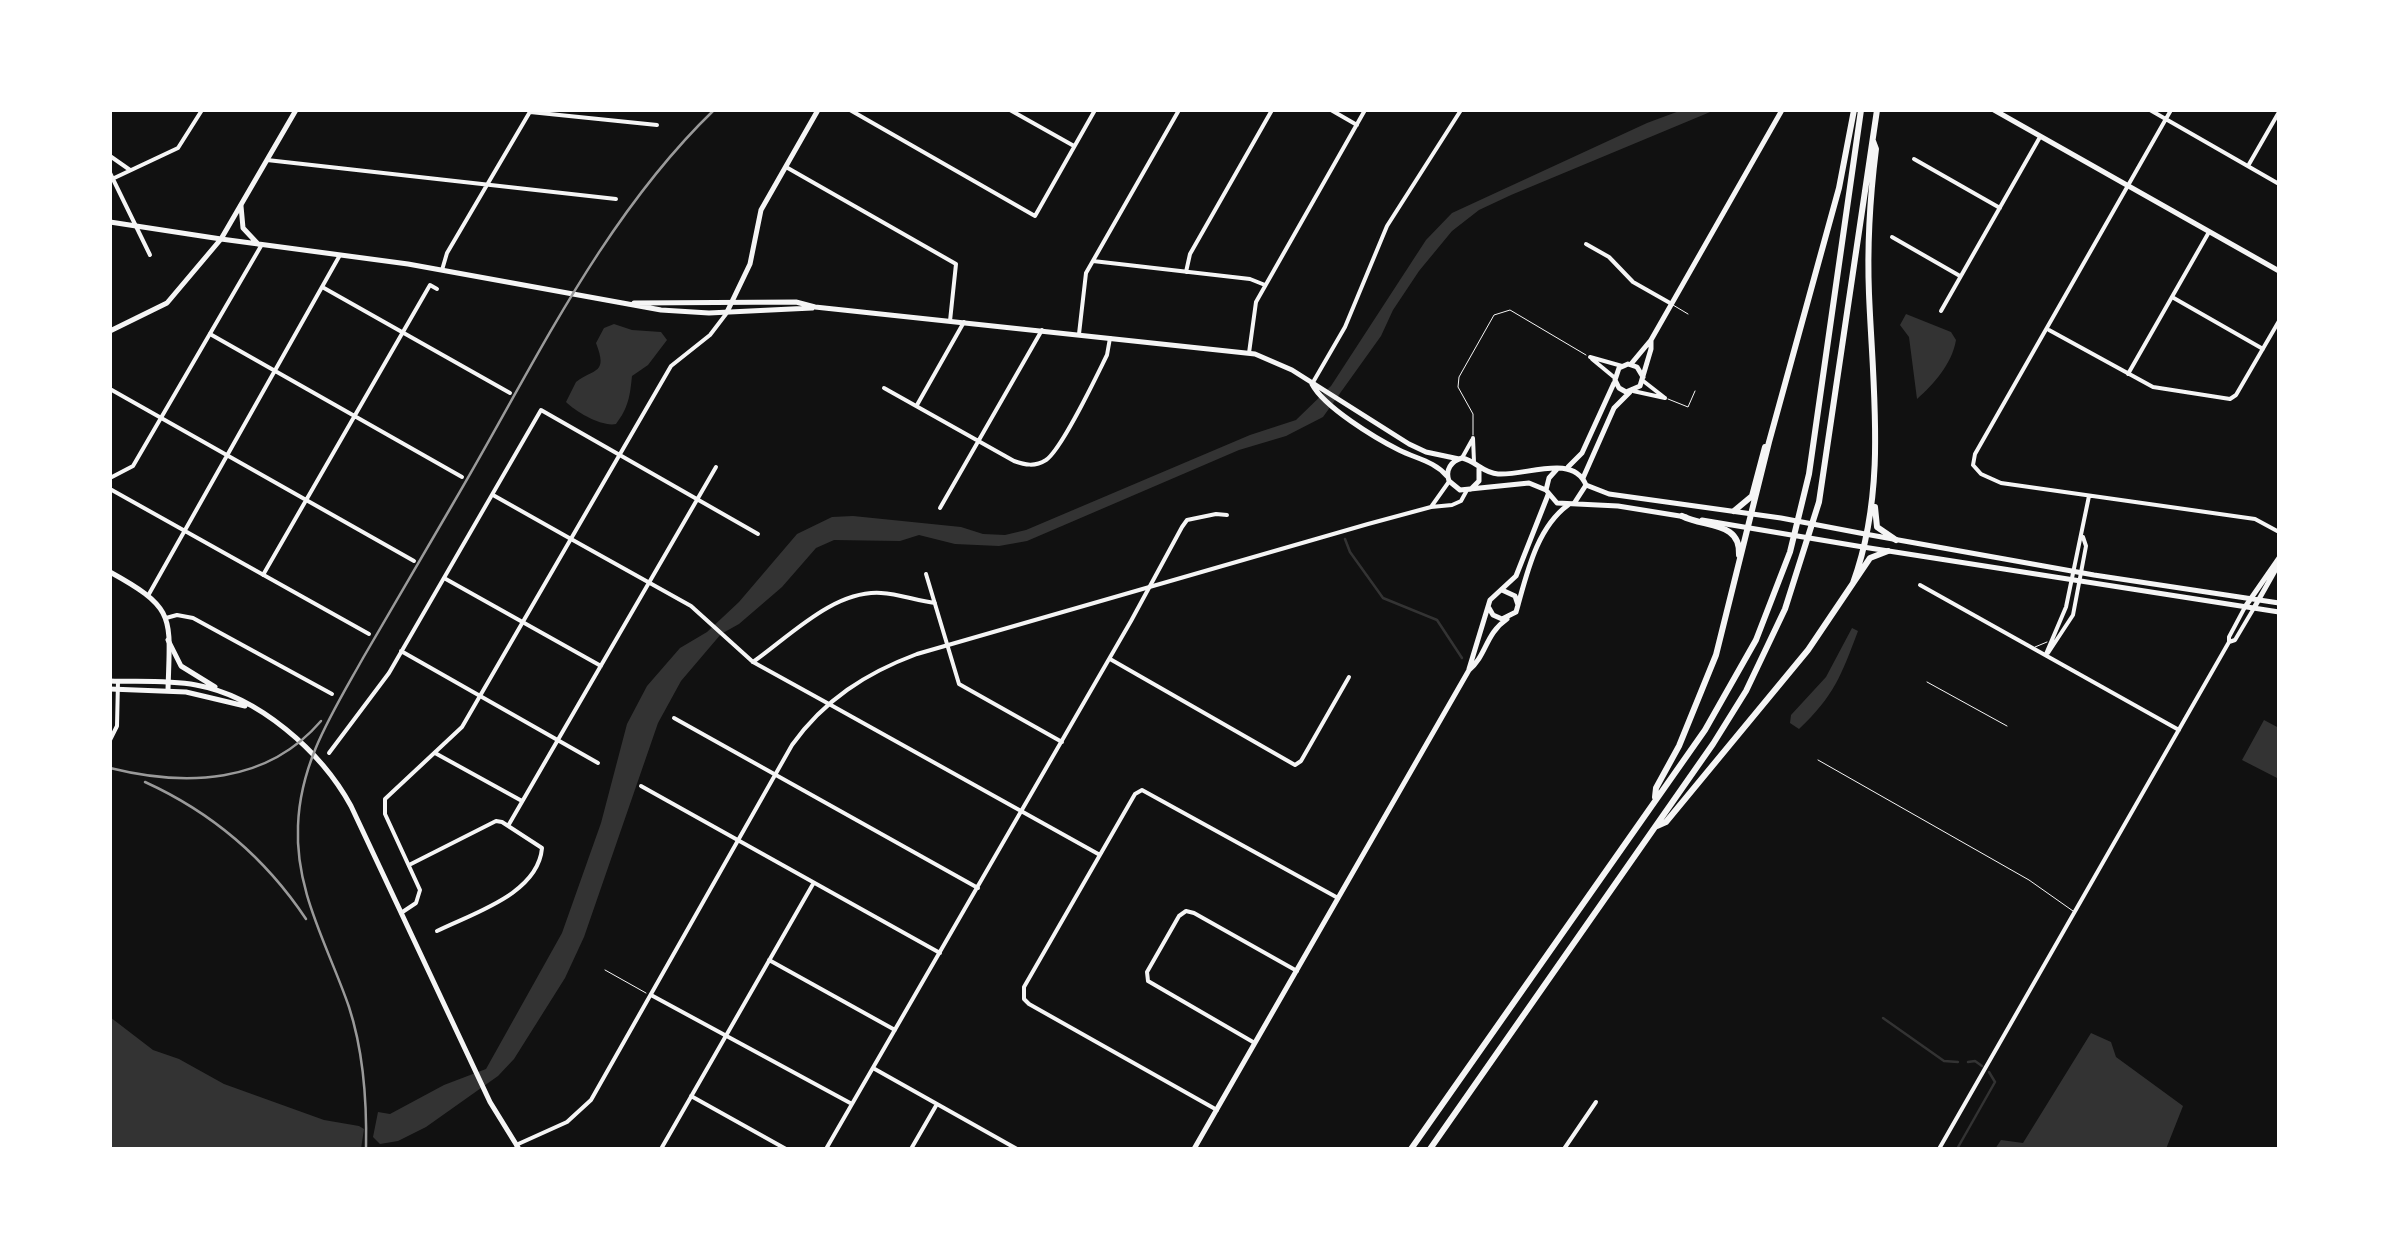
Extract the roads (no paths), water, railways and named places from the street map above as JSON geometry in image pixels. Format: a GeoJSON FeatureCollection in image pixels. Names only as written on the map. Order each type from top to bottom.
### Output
{"type":"FeatureCollection","features":[{"type":"Feature","properties":{"kind":"highway"},"geometry":{"type":"LineString","coordinates":[[1656,798],[1656,788],[1706,684],[1857,110]]}},
{"type":"Feature","properties":{"kind":"highway"},"geometry":{"type":"LineString","coordinates":[[1411,1149],[1729,690],[1761,627],[1790,552],[1804,500],[1857,110]]}},
{"type":"Feature","properties":{"kind":"highway"},"geometry":{"type":"LineString","coordinates":[[1430,1149],[1656,827],[1746,691],[1785,609],[1819,502],[1877,110]]}},
{"type":"Feature","properties":{"kind":"highway"},"geometry":{"type":"LineString","coordinates":[[1872,140],[1876,148],[1868,268],[1876,440],[1874,504],[1877,527],[1896,540]]}},
{"type":"Feature","properties":{"kind":"highway"},"geometry":{"type":"LineString","coordinates":[[1734,511],[1750,500],[1762,452],[1769,442]]}},
{"type":"Feature","properties":{"kind":"highway"},"geometry":{"type":"LineString","coordinates":[[1853,583],[1874,504]]}},
{"type":"Feature","properties":{"kind":"highway"},"geometry":{"type":"LineString","coordinates":[[1682,516],[1734,534],[1740,551],[1737,572]]}},
{"type":"Feature","properties":{"kind":"highway"},"geometry":{"type":"LineString","coordinates":[[1656,827],[1676,811],[1808,650],[1870,558],[1888,551]]}},
{"type":"Feature","properties":{"kind":"main road"},"geometry":{"type":"LineString","coordinates":[[110,331],[166,303],[220,239],[296,110]]}},
{"type":"Feature","properties":{"kind":"main road"},"geometry":{"type":"LineString","coordinates":[[727,312],[750,264],[761,210],[818,110]]}},
{"type":"Feature","properties":{"kind":"main road"},"geometry":{"type":"LineString","coordinates":[[1334,401],[1426,452],[1461,458],[1495,474],[1568,467],[1582,452],[1622,366],[1630,364],[1650,340],[1782,110]]}},
{"type":"Feature","properties":{"kind":"main road"},"geometry":{"type":"LineString","coordinates":[[1994,110],[2279,271]]}},
{"type":"Feature","properties":{"kind":"main road"},"geometry":{"type":"LineString","coordinates":[[241,206],[242,227],[261,246]]}},
{"type":"Feature","properties":{"kind":"main road"},"geometry":{"type":"LineString","coordinates":[[110,222],[442,270],[634,303],[784,301],[1249,353],[1278,362],[1312,384],[1390,445],[1434,464],[1455,488],[1529,483],[1557,502],[1618,506],[2279,612]]}},
{"type":"Feature","properties":{"kind":"main road"},"geometry":{"type":"LineString","coordinates":[[634,303],[645,308],[701,313],[815,307]]}},
{"type":"Feature","properties":{"kind":"main road"},"geometry":{"type":"LineString","coordinates":[[1194,1149],[1469,670],[1478,662],[1493,630],[1514,615],[1524,580],[1550,521],[1582,496],[1614,408],[1642,378],[1650,340]]}},
{"type":"Feature","properties":{"kind":"main road"},"geometry":{"type":"LineString","coordinates":[[1630,364],[1638,368],[1642,378]]}},
{"type":"Feature","properties":{"kind":"main road"},"geometry":{"type":"LineString","coordinates":[[1615,379],[1619,388],[1631,392]]}},
{"type":"Feature","properties":{"kind":"main road"},"geometry":{"type":"LineString","coordinates":[[1448,482],[1450,466],[1461,458]]}},
{"type":"Feature","properties":{"kind":"main road"},"geometry":{"type":"LineString","coordinates":[[1468,490],[1478,481],[1476,464]]}},
{"type":"Feature","properties":{"kind":"main road"},"geometry":{"type":"LineString","coordinates":[[1568,467],[1585,482],[1609,494],[1753,514],[2073,572],[2279,603]]}},
{"type":"Feature","properties":{"kind":"main road"},"geometry":{"type":"LineString","coordinates":[[1469,670],[1492,597],[1516,576],[1547,492],[1548,478],[1557,469]]}},
{"type":"Feature","properties":{"kind":"main road"},"geometry":{"type":"LineString","coordinates":[[2245,606],[2278,560]]}},
{"type":"Feature","properties":{"kind":"main road"},"geometry":{"type":"LineString","coordinates":[[2254,608],[2278,560]]}},
{"type":"Feature","properties":{"kind":"main road"},"geometry":{"type":"LineString","coordinates":[[110,572],[149,594],[166,618],[168,686]]}},
{"type":"Feature","properties":{"kind":"main road"},"geometry":{"type":"LineString","coordinates":[[1502,590],[1511,592],[1518,604]]}},
{"type":"Feature","properties":{"kind":"main road"},"geometry":{"type":"LineString","coordinates":[[1489,606],[1493,615],[1507,619]]}},
{"type":"Feature","properties":{"kind":"main road"},"geometry":{"type":"LineString","coordinates":[[168,640],[184,669],[296,737],[332,776],[351,806],[514,1148]]}},
{"type":"Feature","properties":{"kind":"main road"},"geometry":{"type":"LineString","coordinates":[[114,685],[222,692]]}},
{"type":"Feature","properties":{"kind":"main road"},"geometry":{"type":"LineString","coordinates":[[168,686],[246,706]]}},
{"type":"Feature","properties":{"kind":"street"},"geometry":{"type":"LineString","coordinates":[[150,255],[111,177],[183,143],[202,110]]}},
{"type":"Feature","properties":{"kind":"street"},"geometry":{"type":"LineString","coordinates":[[850,110],[1035,216],[1094,110]]}},
{"type":"Feature","properties":{"kind":"street"},"geometry":{"type":"LineString","coordinates":[[1010,110],[1074,146]]}},
{"type":"Feature","properties":{"kind":"street"},"geometry":{"type":"LineString","coordinates":[[1079,334],[1084,278],[1179,110]]}},
{"type":"Feature","properties":{"kind":"street"},"geometry":{"type":"LineString","coordinates":[[1186,272],[1190,254],[1272,110]]}},
{"type":"Feature","properties":{"kind":"street"},"geometry":{"type":"LineString","coordinates":[[1331,110],[1357,125]]}},
{"type":"Feature","properties":{"kind":"street"},"geometry":{"type":"LineString","coordinates":[[1249,353],[1254,305],[1366,110]]}},
{"type":"Feature","properties":{"kind":"street"},"geometry":{"type":"LineString","coordinates":[[1312,384],[1338,341],[1387,226],[1461,110]]}},
{"type":"Feature","properties":{"kind":"street"},"geometry":{"type":"LineString","coordinates":[[2150,110],[2279,184]]}},
{"type":"Feature","properties":{"kind":"street"},"geometry":{"type":"LineString","coordinates":[[2171,110],[1975,454],[1974,466],[1981,474],[2001,483],[2255,519],[2279,532]]}},
{"type":"Feature","properties":{"kind":"street"},"geometry":{"type":"LineString","coordinates":[[442,270],[445,257],[531,111],[656,125]]}},
{"type":"Feature","properties":{"kind":"street"},"geometry":{"type":"LineString","coordinates":[[2248,166],[2279,112]]}},
{"type":"Feature","properties":{"kind":"street"},"geometry":{"type":"LineString","coordinates":[[1941,311],[2040,136]]}},
{"type":"Feature","properties":{"kind":"street"},"geometry":{"type":"LineString","coordinates":[[110,156],[130,170]]}},
{"type":"Feature","properties":{"kind":"street"},"geometry":{"type":"LineString","coordinates":[[1914,158],[2000,208]]}},
{"type":"Feature","properties":{"kind":"street"},"geometry":{"type":"LineString","coordinates":[[267,160],[616,200]]}},
{"type":"Feature","properties":{"kind":"street"},"geometry":{"type":"LineString","coordinates":[[786,167],[956,264],[950,321]]}},
{"type":"Feature","properties":{"kind":"street"},"geometry":{"type":"LineString","coordinates":[[2128,374],[2210,232]]}},
{"type":"Feature","properties":{"kind":"street"},"geometry":{"type":"LineString","coordinates":[[1892,238],[1960,276]]}},
{"type":"Feature","properties":{"kind":"street"},"geometry":{"type":"LineString","coordinates":[[1586,244],[1609,257],[1632,282],[1670,304]]}},
{"type":"Feature","properties":{"kind":"street"},"geometry":{"type":"LineString","coordinates":[[110,478],[133,466],[261,246]]}},
{"type":"Feature","properties":{"kind":"street"},"geometry":{"type":"LineString","coordinates":[[149,594],[340,256]]}},
{"type":"Feature","properties":{"kind":"street"},"geometry":{"type":"LineString","coordinates":[[1093,260],[1250,278],[1265,286]]}},
{"type":"Feature","properties":{"kind":"street"},"geometry":{"type":"LineString","coordinates":[[263,575],[430,285],[438,289]]}},
{"type":"Feature","properties":{"kind":"street"},"geometry":{"type":"LineString","coordinates":[[324,288],[510,393]]}},
{"type":"Feature","properties":{"kind":"street"},"geometry":{"type":"LineString","coordinates":[[2172,298],[2263,349]]}},
{"type":"Feature","properties":{"kind":"street"},"geometry":{"type":"LineString","coordinates":[[401,913],[416,904],[420,894],[385,814],[384,803],[462,727],[671,366],[710,335],[727,312]]}},
{"type":"Feature","properties":{"kind":"street"},"geometry":{"type":"LineString","coordinates":[[2047,329],[2157,388],[2232,398],[2279,321]]}},
{"type":"Feature","properties":{"kind":"street"},"geometry":{"type":"LineString","coordinates":[[916,406],[964,322]]}},
{"type":"Feature","properties":{"kind":"street"},"geometry":{"type":"LineString","coordinates":[[940,508],[1042,330]]}},
{"type":"Feature","properties":{"kind":"street"},"geometry":{"type":"LineString","coordinates":[[210,334],[462,477]]}},
{"type":"Feature","properties":{"kind":"street"},"geometry":{"type":"LineString","coordinates":[[884,388],[1026,465],[1039,463],[1050,457],[1108,355],[1110,338]]}},
{"type":"Feature","properties":{"kind":"street"},"geometry":{"type":"LineString","coordinates":[[1590,358],[1622,366]]}},
{"type":"Feature","properties":{"kind":"street"},"geometry":{"type":"LineString","coordinates":[[1590,358],[1615,379]]}},
{"type":"Feature","properties":{"kind":"street"},"geometry":{"type":"LineString","coordinates":[[1642,378],[1664,398]]}},
{"type":"Feature","properties":{"kind":"street"},"geometry":{"type":"LineString","coordinates":[[110,390],[414,560]]}},
{"type":"Feature","properties":{"kind":"street"},"geometry":{"type":"LineString","coordinates":[[1631,392],[1664,398]]}},
{"type":"Feature","properties":{"kind":"street"},"geometry":{"type":"LineString","coordinates":[[330,753],[382,684],[542,410],[758,534]]}},
{"type":"Feature","properties":{"kind":"street"},"geometry":{"type":"LineString","coordinates":[[1461,458],[1473,438]]}},
{"type":"Feature","properties":{"kind":"street"},"geometry":{"type":"LineString","coordinates":[[1473,438],[1476,464]]}},
{"type":"Feature","properties":{"kind":"street"},"geometry":{"type":"LineString","coordinates":[[508,826],[716,466]]}},
{"type":"Feature","properties":{"kind":"street"},"geometry":{"type":"LineString","coordinates":[[1431,507],[1448,482]]}},
{"type":"Feature","properties":{"kind":"street"},"geometry":{"type":"LineString","coordinates":[[1443,507],[1448,482]]}},
{"type":"Feature","properties":{"kind":"street"},"geometry":{"type":"LineString","coordinates":[[110,489],[369,634]]}},
{"type":"Feature","properties":{"kind":"street"},"geometry":{"type":"LineString","coordinates":[[514,1148],[567,1122],[586,1107],[801,733],[857,681],[881,667],[947,646],[1431,507],[1460,502],[1468,490]]}},
{"type":"Feature","properties":{"kind":"street"},"geometry":{"type":"LineString","coordinates":[[493,495],[688,605],[753,662],[1100,855]]}},
{"type":"Feature","properties":{"kind":"street"},"geometry":{"type":"LineString","coordinates":[[2046,656],[2065,612],[2089,496]]}},
{"type":"Feature","properties":{"kind":"street"},"geometry":{"type":"LineString","coordinates":[[826,1149],[1187,520],[1227,515]]}},
{"type":"Feature","properties":{"kind":"street"},"geometry":{"type":"LineString","coordinates":[[2046,656],[2071,618],[2086,546],[2083,537]]}},
{"type":"Feature","properties":{"kind":"street"},"geometry":{"type":"LineString","coordinates":[[926,574],[961,686],[1062,742]]}},
{"type":"Feature","properties":{"kind":"street"},"geometry":{"type":"LineString","coordinates":[[444,578],[601,666]]}},
{"type":"Feature","properties":{"kind":"street"},"geometry":{"type":"LineString","coordinates":[[1920,585],[2179,730]]}},
{"type":"Feature","properties":{"kind":"street"},"geometry":{"type":"LineString","coordinates":[[753,662],[832,606],[853,596],[886,593],[935,604]]}},
{"type":"Feature","properties":{"kind":"street"},"geometry":{"type":"LineString","coordinates":[[2230,642],[2245,606]]}},
{"type":"Feature","properties":{"kind":"street"},"geometry":{"type":"LineString","coordinates":[[1939,1149],[2230,642],[2254,608]]}},
{"type":"Feature","properties":{"kind":"street"},"geometry":{"type":"LineString","coordinates":[[166,618],[192,618],[332,694]]}},
{"type":"Feature","properties":{"kind":"street"},"geometry":{"type":"LineString","coordinates":[[402,651],[598,763]]}},
{"type":"Feature","properties":{"kind":"street"},"geometry":{"type":"LineString","coordinates":[[1110,660],[1298,765],[1349,677]]}},
{"type":"Feature","properties":{"kind":"street"},"geometry":{"type":"LineString","coordinates":[[110,740],[117,726],[114,685]]}},
{"type":"Feature","properties":{"kind":"street"},"geometry":{"type":"LineString","coordinates":[[674,718],[978,888]]}},
{"type":"Feature","properties":{"kind":"street"},"geometry":{"type":"LineString","coordinates":[[435,753],[522,801]]}},
{"type":"Feature","properties":{"kind":"street"},"geometry":{"type":"LineString","coordinates":[[641,786],[940,953]]}},
{"type":"Feature","properties":{"kind":"street"},"geometry":{"type":"LineString","coordinates":[[1217,1110],[1024,1000],[1024,987],[1135,794],[1144,790],[1338,898]]}},
{"type":"Feature","properties":{"kind":"street"},"geometry":{"type":"LineString","coordinates":[[409,865],[496,822],[541,847],[542,854],[519,888],[437,931]]}},
{"type":"Feature","properties":{"kind":"street"},"geometry":{"type":"LineString","coordinates":[[661,1149],[814,883]]}},
{"type":"Feature","properties":{"kind":"street"},"geometry":{"type":"LineString","coordinates":[[1255,1043],[1148,981],[1147,972],[1167,936],[1179,916],[1194,912],[1296,971]]}},
{"type":"Feature","properties":{"kind":"street"},"geometry":{"type":"LineString","coordinates":[[770,960],[896,1030]]}},
{"type":"Feature","properties":{"kind":"street"},"geometry":{"type":"LineString","coordinates":[[650,995],[852,1104]]}},
{"type":"Feature","properties":{"kind":"street"},"geometry":{"type":"LineString","coordinates":[[873,1068],[1016,1149]]}},
{"type":"Feature","properties":{"kind":"street"},"geometry":{"type":"LineString","coordinates":[[691,1096],[786,1149]]}},
{"type":"Feature","properties":{"kind":"street"},"geometry":{"type":"LineString","coordinates":[[1564,1149],[1596,1102]]}},
{"type":"Feature","properties":{"kind":"street"},"geometry":{"type":"LineString","coordinates":[[911,1149],[937,1104]]}},
{"type":"Feature","properties":{"kind":"street"},"geometry":{"type":"LineString","coordinates":[[997,1149],[1002,1141]]}},
{"type":"Feature","properties":{"kind":"lane"},"geometry":{"type":"LineString","coordinates":[[1670,304],[1688,314]]}},
{"type":"Feature","properties":{"kind":"lane"},"geometry":{"type":"LineString","coordinates":[[1473,438],[1473,414],[1458,387],[1458,376],[1494,315],[1510,310],[1590,358]]}},
{"type":"Feature","properties":{"kind":"lane"},"geometry":{"type":"LineString","coordinates":[[1664,398],[1688,408],[1694,391]]}},
{"type":"Feature","properties":{"kind":"lane"},"geometry":{"type":"LineString","coordinates":[[2032,648],[2050,640]]}},
{"type":"Feature","properties":{"kind":"lane"},"geometry":{"type":"LineString","coordinates":[[1927,682],[2007,726]]}},
{"type":"Feature","properties":{"kind":"lane"},"geometry":{"type":"LineString","coordinates":[[1818,760],[2029,880],[2075,912]]}},
{"type":"Feature","properties":{"kind":"lane"},"geometry":{"type":"LineString","coordinates":[[605,970],[650,995]]}},
{"type":"Feature","properties":{"kind":"waterway"},"geometry":{"type":"LineString","coordinates":[[1345,539],[1383,598],[1437,620],[1462,658]]}},
{"type":"Feature","properties":{"kind":"waterway"},"geometry":{"type":"LineString","coordinates":[[1883,1018],[1944,1061],[1958,1062]]}},
{"type":"Feature","properties":{"kind":"waterway"},"geometry":{"type":"LineString","coordinates":[[1968,1062],[1982,1066]]}},
{"type":"Feature","properties":{"kind":"waterway"},"geometry":{"type":"LineString","coordinates":[[1957,1149],[1995,1082],[1989,1072]]}},
{"type":"Feature","properties":{"kind":"railway"},"geometry":{"type":"LineString","coordinates":[[366,1149],[365,1095],[358,1042],[349,1007],[307,896],[298,850],[300,803],[312,759],[340,698],[569,300],[636,200],[714,110]]}},
{"type":"Feature","properties":{"kind":"railway"},"geometry":{"type":"LineString","coordinates":[[110,768],[167,778],[196,778],[251,769],[300,742],[321,721]]}},
{"type":"Feature","properties":{"kind":"railway"},"geometry":{"type":"LineString","coordinates":[[145,782],[192,808],[235,839],[273,876],[306,919]]}}]}
